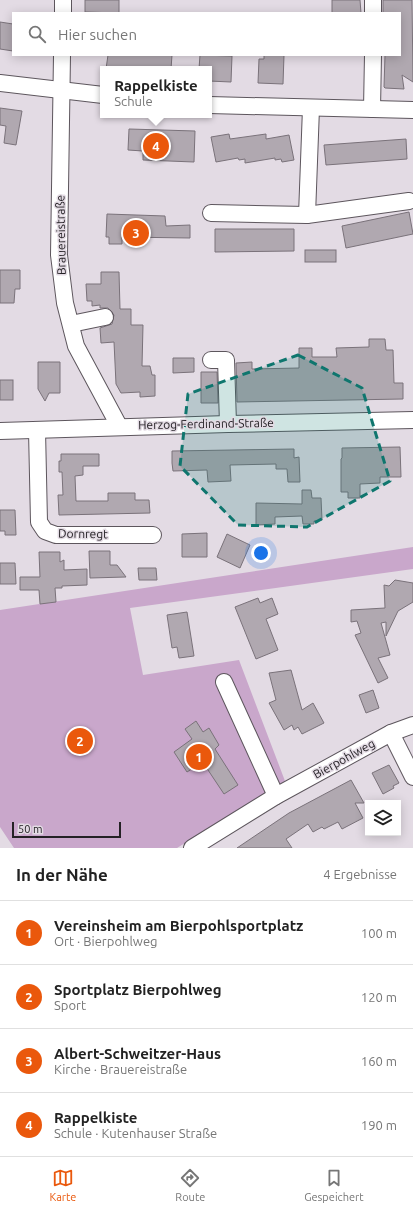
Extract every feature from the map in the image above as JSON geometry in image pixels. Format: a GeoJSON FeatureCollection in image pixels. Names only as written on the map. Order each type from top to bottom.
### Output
{"type":"FeatureCollection","features":[{"type":"Feature","properties":{"kind":"street"},"geometry":{"type":"LineString","coordinates":[[63,0],[63,12]]}},
{"type":"Feature","properties":{"kind":"street"},"geometry":{"type":"LineString","coordinates":[[373,0],[373,12]]}},
{"type":"Feature","properties":{"kind":"street","name":"Brauereistraße"},"geometry":{"type":"LineString","coordinates":[[62,56],[59,254],[65,303],[76,346],[119,426]]}},
{"type":"Feature","properties":{"kind":"street"},"geometry":{"type":"LineString","coordinates":[[372,109],[373,56]]}},
{"type":"Feature","properties":{"kind":"street"},"geometry":{"type":"LineString","coordinates":[[0,83],[100,95]]}},
{"type":"Feature","properties":{"kind":"street"},"geometry":{"type":"LineString","coordinates":[[212,105],[413,110]]}},
{"type":"Feature","properties":{"kind":"street"},"geometry":{"type":"LineString","coordinates":[[307,215],[311,108]]}},
{"type":"Feature","properties":{"kind":"street"},"geometry":{"type":"LineString","coordinates":[[211,213],[307,215],[409,201]]}},
{"type":"Feature","properties":{"kind":"street"},"geometry":{"type":"LineString","coordinates":[[71,324],[105,317]]}},
{"type":"Feature","properties":{"kind":"street"},"geometry":{"type":"LineString","coordinates":[[211,360],[226,360],[228,424]]}},
{"type":"Feature","properties":{"kind":"street","name":"Herzog-Ferdinand-Straße"},"geometry":{"type":"LineString","coordinates":[[0,431],[119,426],[413,420]]}},
{"type":"Feature","properties":{"kind":"street","name":"Dornregt"},"geometry":{"type":"LineString","coordinates":[[37,430],[39,522],[45,530],[56,535],[153,534]]}},
{"type":"Feature","properties":{"kind":"street"},"geometry":{"type":"LineString","coordinates":[[224,682],[276,796]]}},
{"type":"Feature","properties":{"kind":"street","name":"Bierpohlweg"},"geometry":{"type":"LineString","coordinates":[[200,846],[276,796],[391,733],[413,725]]}},
{"type":"Feature","properties":{"kind":"street"},"geometry":{"type":"LineString","coordinates":[[391,733],[413,777]]}},
{"type":"Feature","properties":{"kind":"highlighted area"},"geometry":{"type":"Polygon","coordinates":[[[298,355],[362,388],[390,481],[307,527],[238,525],[180,466],[188,394],[298,355]]]}},
{"type":"Feature","properties":{"kind":"shaded area"},"geometry":{"type":"Polygon","coordinates":[[[413,547],[413,569],[130,608],[143,675],[239,660],[285,781],[177,848],[14,848],[0,827],[0,610],[413,547]]]}},
{"type":"Feature","properties":{"kind":"building"},"geometry":{"type":"Polygon","coordinates":[[[85,0],[119,0],[119,12],[85,12],[85,0]]]}},
{"type":"Feature","properties":{"kind":"building"},"geometry":{"type":"Polygon","coordinates":[[[332,0],[360,0],[361,12],[332,12],[332,0]]]}},
{"type":"Feature","properties":{"kind":"building"},"geometry":{"type":"Polygon","coordinates":[[[383,0],[412,0],[413,82],[402,75],[404,89],[384,87],[385,56],[401,56],[401,12],[383,12],[383,0]]]}},
{"type":"Feature","properties":{"kind":"building"},"geometry":{"type":"Polygon","coordinates":[[[0,22],[12,24],[12,51],[0,49],[0,22]]]}},
{"type":"Feature","properties":{"kind":"building"},"geometry":{"type":"Polygon","coordinates":[[[108,56],[172,56],[171,66],[106,66],[108,56]]]}},
{"type":"Feature","properties":{"kind":"building"},"geometry":{"type":"Polygon","coordinates":[[[200,56],[232,56],[231,82],[212,81],[212,66],[199,66],[200,56]]]}},
{"type":"Feature","properties":{"kind":"building"},"geometry":{"type":"Polygon","coordinates":[[[264,56],[284,56],[283,84],[258,83],[259,59],[264,59],[264,56]]]}},
{"type":"Feature","properties":{"kind":"building"},"geometry":{"type":"Polygon","coordinates":[[[0,108],[22,111],[16,145],[4,143],[6,126],[0,125],[0,108]]]}},
{"type":"Feature","properties":{"kind":"building"},"geometry":{"type":"Polygon","coordinates":[[[129,129],[195,131],[194,162],[143,160],[143,151],[128,150],[129,129]]]}},
{"type":"Feature","properties":{"kind":"building"},"geometry":{"type":"Polygon","coordinates":[[[229,134],[230,139],[266,134],[266,139],[289,135],[294,160],[282,162],[281,159],[275,160],[275,158],[245,163],[245,159],[239,160],[238,158],[216,162],[211,137],[229,134]]]}},
{"type":"Feature","properties":{"kind":"building"},"geometry":{"type":"Polygon","coordinates":[[[406,139],[407,159],[326,165],[324,145],[406,139]]]}},
{"type":"Feature","properties":{"kind":"building"},"geometry":{"type":"Polygon","coordinates":[[[409,212],[413,234],[346,248],[342,226],[409,212]]]}},
{"type":"Feature","properties":{"kind":"building"},"geometry":{"type":"Polygon","coordinates":[[[107,214],[165,216],[166,226],[190,225],[190,238],[122,237],[122,244],[109,244],[109,237],[106,237],[107,214]]]}},
{"type":"Feature","properties":{"kind":"building"},"geometry":{"type":"Polygon","coordinates":[[[215,229],[294,229],[294,251],[215,252],[215,229]]]}},
{"type":"Feature","properties":{"kind":"building"},"geometry":{"type":"Polygon","coordinates":[[[305,250],[336,250],[336,262],[305,262],[305,250]]]}},
{"type":"Feature","properties":{"kind":"building"},"geometry":{"type":"Polygon","coordinates":[[[0,270],[20,270],[20,289],[15,289],[14,303],[0,303],[0,270]]]}},
{"type":"Feature","properties":{"kind":"building"},"geometry":{"type":"Polygon","coordinates":[[[101,272],[119,272],[120,309],[131,309],[131,325],[143,325],[142,366],[150,366],[152,375],[155,375],[155,396],[140,397],[140,392],[121,393],[116,384],[114,342],[101,343],[100,328],[112,324],[114,315],[108,308],[100,308],[100,305],[92,306],[92,301],[87,301],[86,284],[101,284],[101,272]]]}},
{"type":"Feature","properties":{"kind":"building"},"geometry":{"type":"Polygon","coordinates":[[[369,339],[385,339],[386,350],[393,350],[394,383],[403,383],[403,399],[237,402],[236,363],[252,362],[252,369],[299,368],[299,348],[312,348],[312,357],[337,357],[336,348],[369,347],[369,339]]]}},
{"type":"Feature","properties":{"kind":"building"},"geometry":{"type":"Polygon","coordinates":[[[173,358],[194,358],[194,372],[173,373],[173,358]]]}},
{"type":"Feature","properties":{"kind":"building"},"geometry":{"type":"Polygon","coordinates":[[[38,362],[60,362],[60,393],[49,393],[45,401],[38,389],[38,362]]]}},
{"type":"Feature","properties":{"kind":"building"},"geometry":{"type":"Polygon","coordinates":[[[201,372],[217,372],[218,403],[201,403],[201,372]]]}},
{"type":"Feature","properties":{"kind":"building"},"geometry":{"type":"Polygon","coordinates":[[[0,380],[13,380],[13,400],[0,400],[0,380]]]}},
{"type":"Feature","properties":{"kind":"building"},"geometry":{"type":"Polygon","coordinates":[[[400,447],[401,477],[380,477],[380,483],[360,484],[360,498],[348,498],[348,492],[341,492],[342,448],[400,447]]]}},
{"type":"Feature","properties":{"kind":"building"},"geometry":{"type":"Polygon","coordinates":[[[294,449],[294,458],[299,457],[300,482],[288,482],[287,469],[276,469],[276,464],[230,465],[231,481],[208,482],[207,470],[173,471],[172,451],[294,449]]]}},
{"type":"Feature","properties":{"kind":"building"},"geometry":{"type":"Polygon","coordinates":[[[61,454],[99,454],[99,466],[83,466],[83,475],[75,476],[76,501],[108,501],[108,493],[135,493],[135,500],[149,500],[150,513],[59,515],[58,495],[63,495],[62,472],[59,472],[59,461],[61,461],[61,454]]]}},
{"type":"Feature","properties":{"kind":"building"},"geometry":{"type":"Polygon","coordinates":[[[302,490],[311,490],[312,498],[321,498],[322,520],[314,521],[314,524],[303,524],[302,516],[275,517],[275,524],[256,525],[256,503],[302,504],[302,490]]]}},
{"type":"Feature","properties":{"kind":"building"},"geometry":{"type":"Polygon","coordinates":[[[0,510],[15,510],[16,535],[5,535],[5,531],[0,531],[0,510]]]}},
{"type":"Feature","properties":{"kind":"building"},"geometry":{"type":"Polygon","coordinates":[[[207,533],[207,557],[182,557],[182,534],[207,533]]]}},
{"type":"Feature","properties":{"kind":"building"},"geometry":{"type":"Polygon","coordinates":[[[227,534],[250,545],[240,568],[217,557],[227,534]]]}},
{"type":"Feature","properties":{"kind":"building"},"geometry":{"type":"Polygon","coordinates":[[[89,551],[110,551],[110,565],[117,565],[126,577],[90,578],[89,551]]]}},
{"type":"Feature","properties":{"kind":"building"},"geometry":{"type":"Polygon","coordinates":[[[39,552],[60,552],[60,562],[64,560],[64,570],[87,569],[87,585],[62,586],[62,588],[55,588],[56,602],[40,604],[39,590],[20,590],[20,577],[40,577],[39,552]]]}},
{"type":"Feature","properties":{"kind":"building"},"geometry":{"type":"Polygon","coordinates":[[[0,563],[15,563],[16,584],[0,584],[0,563]]]}},
{"type":"Feature","properties":{"kind":"building"},"geometry":{"type":"Polygon","coordinates":[[[138,568],[156,568],[157,580],[139,580],[138,568]]]}},
{"type":"Feature","properties":{"kind":"building"},"geometry":{"type":"Polygon","coordinates":[[[395,580],[413,583],[413,602],[398,611],[386,636],[386,622],[381,623],[390,655],[378,658],[388,678],[378,683],[355,635],[361,633],[357,621],[351,622],[351,610],[385,608],[384,585],[389,586],[395,580]]]}},
{"type":"Feature","properties":{"kind":"building"},"geometry":{"type":"Polygon","coordinates":[[[258,598],[260,603],[272,598],[278,614],[266,619],[278,650],[256,659],[235,607],[258,598]]]}},
{"type":"Feature","properties":{"kind":"building"},"geometry":{"type":"Polygon","coordinates":[[[187,612],[194,656],[179,658],[177,647],[172,648],[167,615],[187,612]]]}},
{"type":"Feature","properties":{"kind":"building"},"geometry":{"type":"Polygon","coordinates":[[[291,670],[302,710],[313,703],[324,723],[302,734],[298,727],[294,730],[292,725],[284,730],[269,703],[276,700],[269,673],[291,670]]]}},
{"type":"Feature","properties":{"kind":"building"},"geometry":{"type":"Polygon","coordinates":[[[373,690],[379,708],[366,713],[359,695],[373,690]]]}},
{"type":"Feature","properties":{"kind":"building"},"geometry":{"type":"Polygon","coordinates":[[[196,721],[203,732],[209,728],[219,745],[215,749],[238,785],[224,794],[204,764],[203,766],[201,763],[187,772],[174,752],[192,739],[185,729],[196,721]]]}},
{"type":"Feature","properties":{"kind":"building"},"geometry":{"type":"Polygon","coordinates":[[[389,765],[399,783],[393,786],[394,788],[383,794],[372,773],[389,765]]]}},
{"type":"Feature","properties":{"kind":"building"},"geometry":{"type":"Polygon","coordinates":[[[351,780],[364,803],[355,803],[363,818],[342,829],[338,822],[324,829],[322,827],[313,832],[308,824],[286,839],[292,848],[237,848],[289,813],[351,780]]]}},
{"type":"Feature","properties":{"kind":"place","name":"Rappelkiste"},"geometry":{"type":"Point","coordinates":[156,146]}},
{"type":"Feature","properties":{"kind":"place","name":"Albert-Schweitzer-Haus"},"geometry":{"type":"Point","coordinates":[136,233]}},
{"type":"Feature","properties":{"kind":"place","name":"Sportplatz Bierpohlweg"},"geometry":{"type":"Point","coordinates":[80,741]}},
{"type":"Feature","properties":{"kind":"place","name":"Vereinsheim am Bierpohlsportplatz"},"geometry":{"type":"Point","coordinates":[199,757]}}]}
